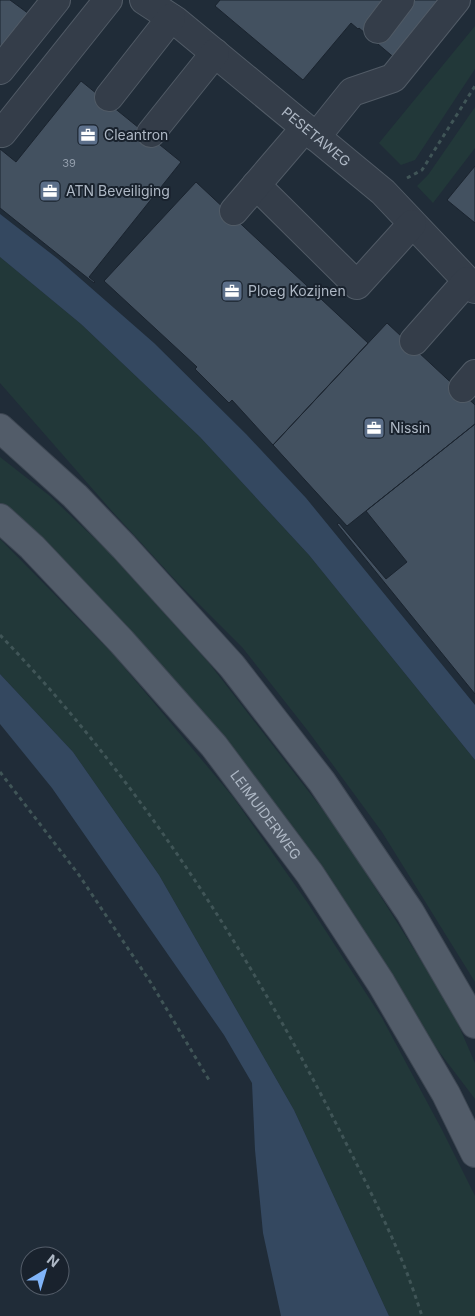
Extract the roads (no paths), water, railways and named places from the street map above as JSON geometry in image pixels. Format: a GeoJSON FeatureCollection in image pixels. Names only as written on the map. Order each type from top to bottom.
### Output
{"type":"FeatureCollection","features":[{"type":"Feature","properties":{"kind":"main road"},"geometry":{"type":"LineString","coordinates":[[0,428],[75,496],[232,666],[322,782],[410,912],[475,1024]]}},
{"type":"Feature","properties":{"kind":"main road","name":"LEIMUIDERWEG"},"geometry":{"type":"LineString","coordinates":[[0,518],[32,547],[122,642],[214,746],[304,866],[381,983],[446,1094],[475,1153]]}},
{"type":"Feature","properties":{"kind":"street"},"geometry":{"type":"LineString","coordinates":[[0,70],[56,0]]}},
{"type":"Feature","properties":{"kind":"street"},"geometry":{"type":"LineString","coordinates":[[2,133],[108,0]]}},
{"type":"Feature","properties":{"kind":"street"},"geometry":{"type":"LineString","coordinates":[[378,29],[400,0]]}},
{"type":"Feature","properties":{"kind":"street"},"geometry":{"type":"LineString","coordinates":[[234,211],[256,184],[352,92],[393,78],[456,0]]}},
{"type":"Feature","properties":{"kind":"street"},"geometry":{"type":"LineString","coordinates":[[109,97],[159,7]]}},
{"type":"Feature","properties":{"kind":"street","name":"PESETAWEG"},"geometry":{"type":"LineString","coordinates":[[159,7],[383,192],[471,285]]}},
{"type":"Feature","properties":{"kind":"street"},"geometry":{"type":"LineString","coordinates":[[152,133],[215,53]]}},
{"type":"Feature","properties":{"kind":"street"},"geometry":{"type":"LineString","coordinates":[[256,184],[357,285],[412,224]]}},
{"type":"Feature","properties":{"kind":"street"},"geometry":{"type":"LineString","coordinates":[[414,342],[471,285]]}},
{"type":"Feature","properties":{"kind":"water"},"geometry":{"type":"Polygon","coordinates":[[[0,214],[58,259],[154,343],[246,434],[306,498],[475,705],[475,760],[309,555],[200,437],[81,324],[0,257],[0,214]]]}},
{"type":"Feature","properties":{"kind":"water"},"geometry":{"type":"Polygon","coordinates":[[[0,674],[73,752],[159,875],[294,1110],[389,1316],[281,1316],[263,1233],[255,1150],[252,1083],[224,1035],[52,788],[0,724],[0,674]]]}},
{"type":"Feature","properties":{"kind":"place","name":"Cleantron"},"geometry":{"type":"Point","coordinates":[88,135]}},
{"type":"Feature","properties":{"kind":"place","name":"ATN Beveiliging"},"geometry":{"type":"Point","coordinates":[50,191]}},
{"type":"Feature","properties":{"kind":"place","name":"Ploeg Kozijnen"},"geometry":{"type":"Point","coordinates":[232,291]}},
{"type":"Feature","properties":{"kind":"place","name":"Nissin"},"geometry":{"type":"Point","coordinates":[374,428]}}]}
